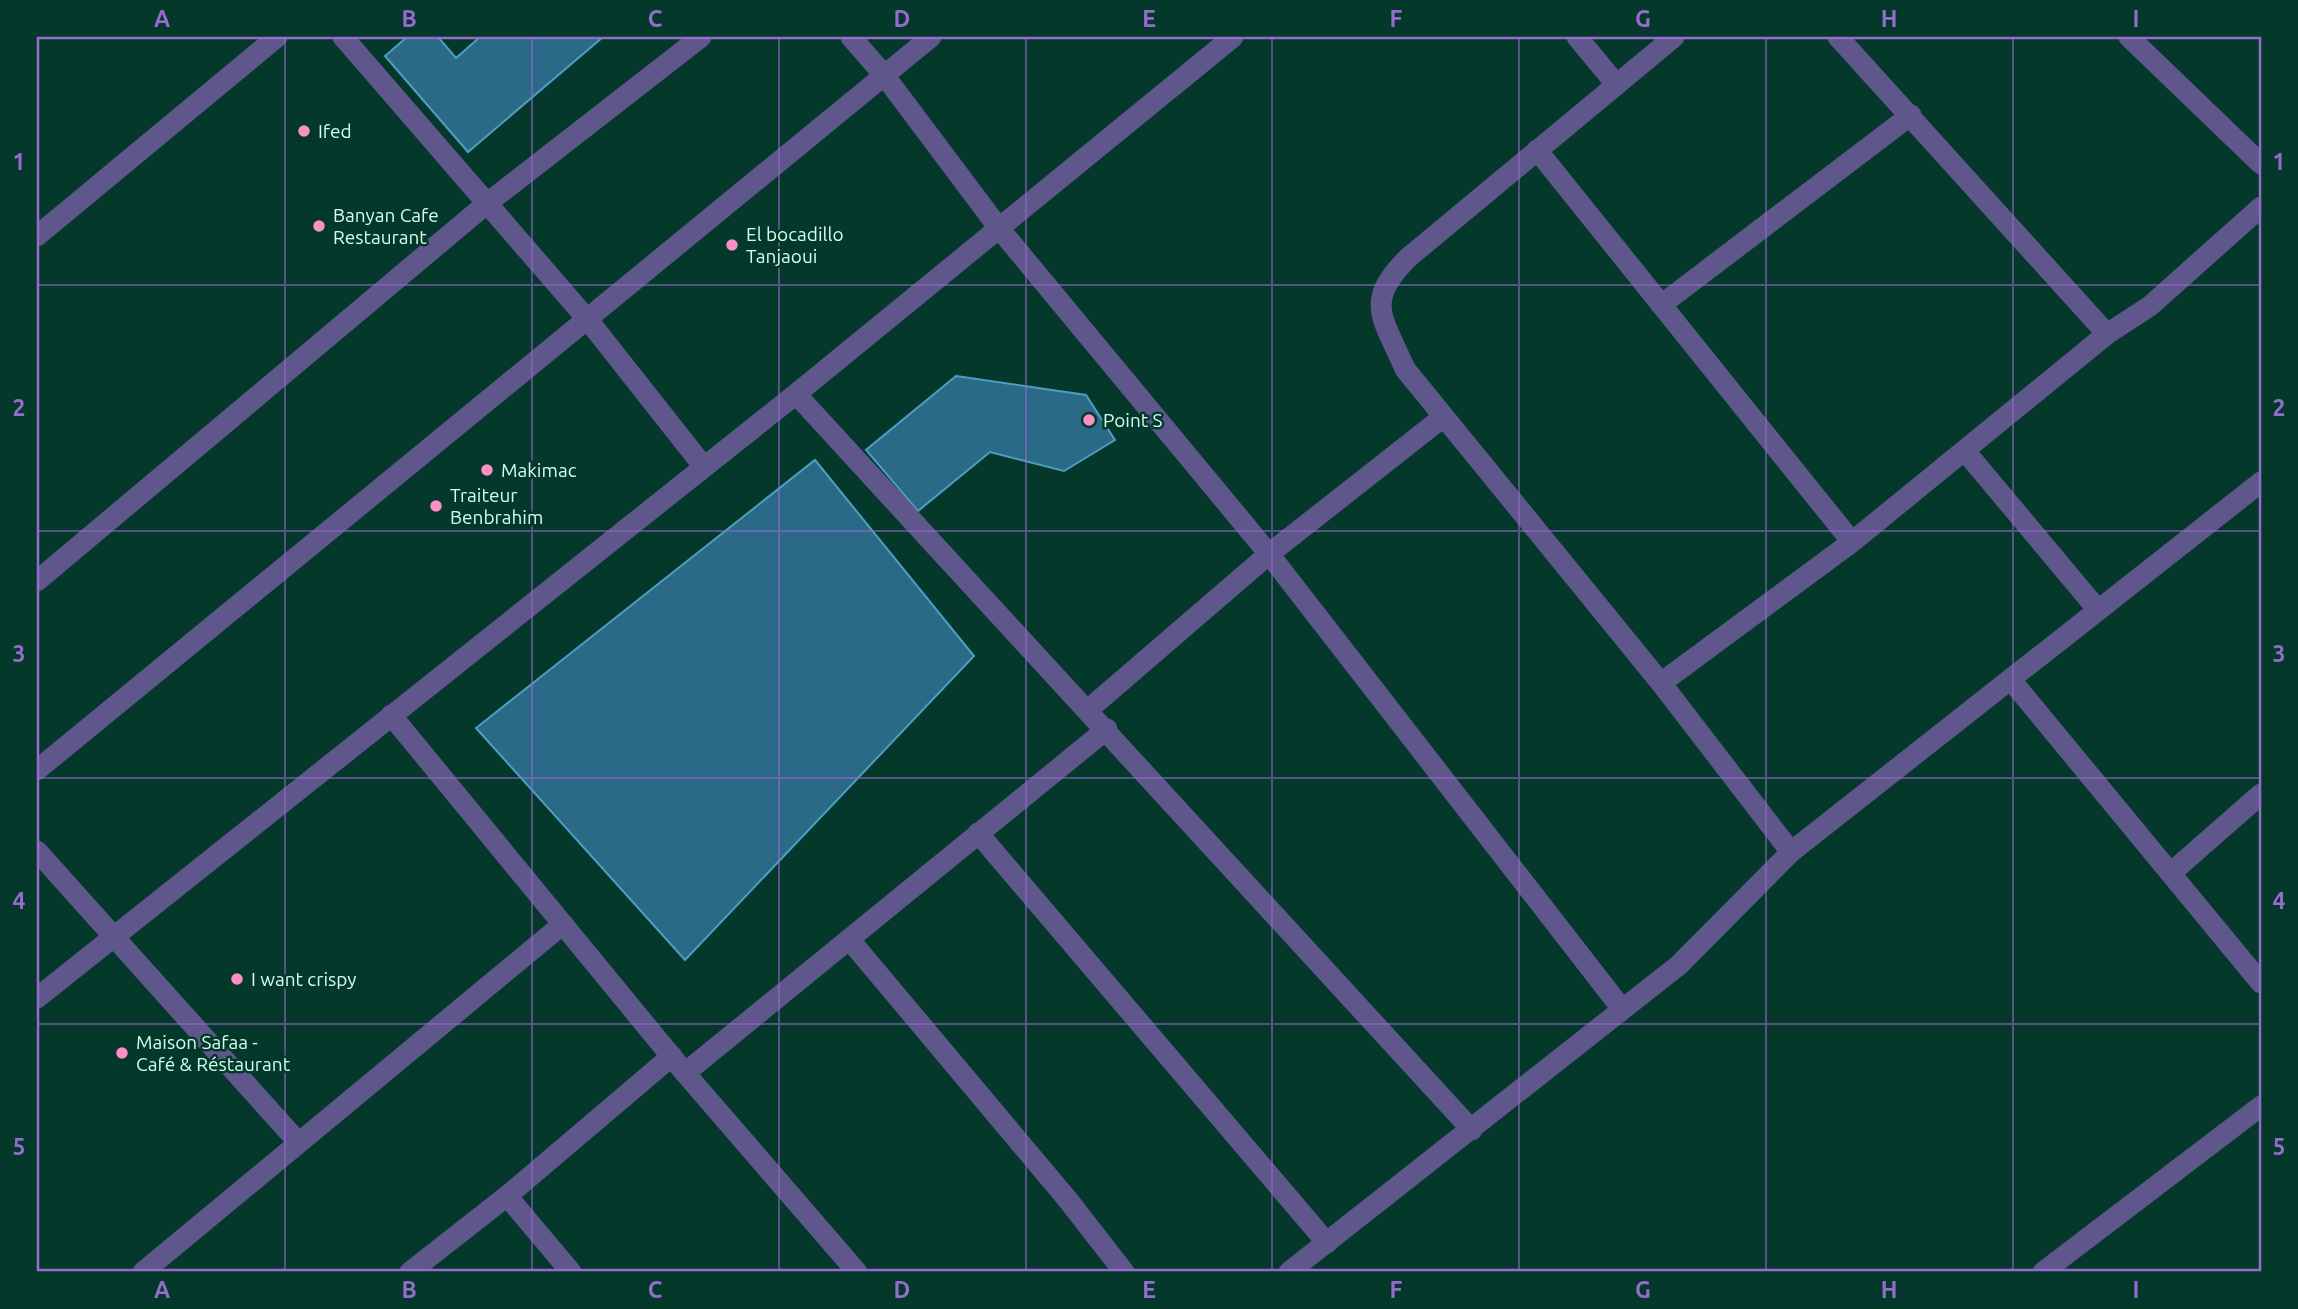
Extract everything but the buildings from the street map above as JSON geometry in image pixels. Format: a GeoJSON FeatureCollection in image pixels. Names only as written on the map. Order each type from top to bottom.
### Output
{"type":"FeatureCollection","features":[{"type":"Feature","properties":{"kind":"street"},"geometry":{"type":"LineString","coordinates":[[37,236],[277,37]]}},
{"type":"Feature","properties":{"kind":"street"},"geometry":{"type":"LineString","coordinates":[[343,37],[485,205],[588,320],[704,467]]}},
{"type":"Feature","properties":{"kind":"street"},"geometry":{"type":"LineString","coordinates":[[37,581],[485,205],[701,37]]}},
{"type":"Feature","properties":{"kind":"street"},"geometry":{"type":"LineString","coordinates":[[851,37],[884,75],[998,227],[1269,554],[1622,1009]]}},
{"type":"Feature","properties":{"kind":"street"},"geometry":{"type":"LineString","coordinates":[[37,770],[931,37]]}},
{"type":"Feature","properties":{"kind":"street"},"geometry":{"type":"LineString","coordinates":[[37,998],[796,394],[1234,37]]}},
{"type":"Feature","properties":{"kind":"street"},"geometry":{"type":"LineString","coordinates":[[1577,37],[1616,85]]}},
{"type":"Feature","properties":{"kind":"street"},"geometry":{"type":"LineString","coordinates":[[1674,37],[1387,278],[1381,296],[1381,313],[1405,369],[1442,418],[1661,683],[1791,852]]}},
{"type":"Feature","properties":{"kind":"street"},"geometry":{"type":"LineString","coordinates":[[1838,37],[2108,334]]}},
{"type":"Feature","properties":{"kind":"street"},"geometry":{"type":"LineString","coordinates":[[2129,37],[2261,163]]}},
{"type":"Feature","properties":{"kind":"street"},"geometry":{"type":"LineString","coordinates":[[1661,305],[1911,115]]}},
{"type":"Feature","properties":{"kind":"street"},"geometry":{"type":"LineString","coordinates":[[1537,150],[1852,542]]}},
{"type":"Feature","properties":{"kind":"street"},"geometry":{"type":"LineString","coordinates":[[1661,683],[1852,542],[2108,334],[2150,306],[2261,207]]}},
{"type":"Feature","properties":{"kind":"street"},"geometry":{"type":"LineString","coordinates":[[796,394],[1089,709],[1472,1129]]}},
{"type":"Feature","properties":{"kind":"street"},"geometry":{"type":"LineString","coordinates":[[1089,709],[1269,554],[1442,418]]}},
{"type":"Feature","properties":{"kind":"street"},"geometry":{"type":"LineString","coordinates":[[1965,451],[2098,610]]}},
{"type":"Feature","properties":{"kind":"street"},"geometry":{"type":"LineString","coordinates":[[1289,1272],[1472,1129],[1709,937],[1760,880],[1791,852],[2261,482]]}},
{"type":"Feature","properties":{"kind":"street"},"geometry":{"type":"LineString","coordinates":[[2011,680],[2261,983]]}},
{"type":"Feature","properties":{"kind":"street"},"geometry":{"type":"LineString","coordinates":[[391,715],[678,1065],[857,1272]]}},
{"type":"Feature","properties":{"kind":"street"},"geometry":{"type":"LineString","coordinates":[[410,1272],[678,1065],[849,939],[1107,729]]}},
{"type":"Feature","properties":{"kind":"street"},"geometry":{"type":"LineString","coordinates":[[2172,872],[2261,794]]}},
{"type":"Feature","properties":{"kind":"street"},"geometry":{"type":"LineString","coordinates":[[978,833],[1327,1243]]}},
{"type":"Feature","properties":{"kind":"street"},"geometry":{"type":"LineString","coordinates":[[37,851],[298,1142]]}},
{"type":"Feature","properties":{"kind":"street"},"geometry":{"type":"LineString","coordinates":[[143,1272],[562,924]]}},
{"type":"Feature","properties":{"kind":"street"},"geometry":{"type":"LineString","coordinates":[[849,939],[1060,1189],[1124,1272]]}},
{"type":"Feature","properties":{"kind":"street"},"geometry":{"type":"LineString","coordinates":[[2043,1272],[2261,1106]]}},
{"type":"Feature","properties":{"kind":"street"},"geometry":{"type":"LineString","coordinates":[[507,1196],[571,1272]]}},
{"type":"Feature","properties":{"kind":"place","name":"Ifed"},"geometry":{"type":"Point","coordinates":[304,131]}},
{"type":"Feature","properties":{"kind":"place","name":"Banyan Cafe Restaurant"},"geometry":{"type":"Point","coordinates":[319,226]}},
{"type":"Feature","properties":{"kind":"place","name":"El bocadillo Tanjaoui"},"geometry":{"type":"Point","coordinates":[732,245]}},
{"type":"Feature","properties":{"kind":"place","name":"Point S"},"geometry":{"type":"Point","coordinates":[1089,420]}},
{"type":"Feature","properties":{"kind":"place","name":"Makimac"},"geometry":{"type":"Point","coordinates":[487,470]}},
{"type":"Feature","properties":{"kind":"place","name":"Traiteur Benbrahim"},"geometry":{"type":"Point","coordinates":[436,506]}},
{"type":"Feature","properties":{"kind":"place","name":"I want crispy"},"geometry":{"type":"Point","coordinates":[237,979]}},
{"type":"Feature","properties":{"kind":"place","name":"Maison Safaa - Café & Réstaurant"},"geometry":{"type":"Point","coordinates":[122,1053]}}]}
